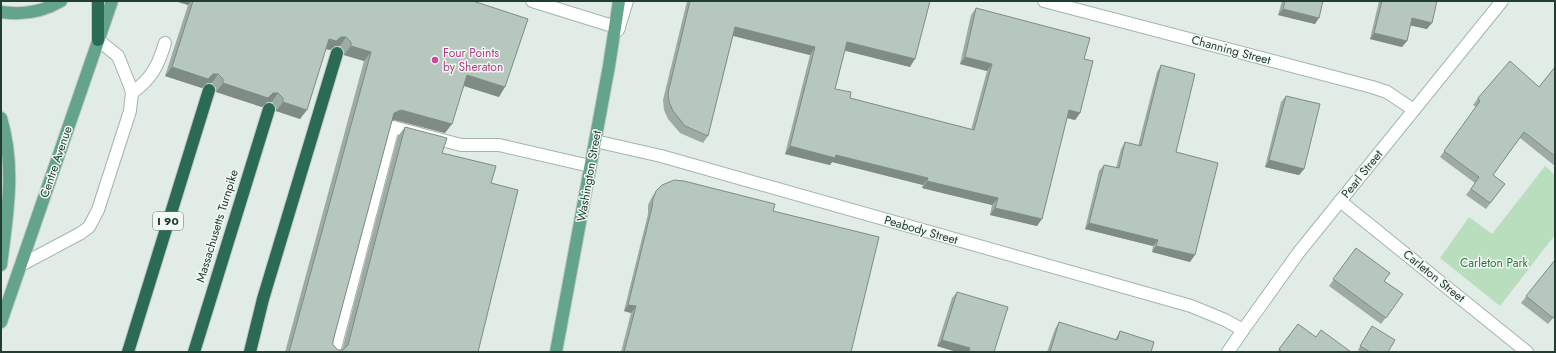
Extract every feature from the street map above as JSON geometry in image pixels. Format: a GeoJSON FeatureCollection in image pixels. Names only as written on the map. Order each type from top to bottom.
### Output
{"type":"FeatureCollection","features":[{"type":"Feature","properties":{"kind":"highway"},"geometry":{"type":"LineString","coordinates":[[98,1],[98,40]]}},
{"type":"Feature","properties":{"kind":"highway"},"geometry":{"type":"LineString","coordinates":[[250,352],[263,299],[337,53]]}},
{"type":"Feature","properties":{"kind":"highway","name":"I 90"},"geometry":{"type":"LineString","coordinates":[[128,352],[209,90]]}},
{"type":"Feature","properties":{"kind":"highway","name":"Massachusetts Turnpike"},"geometry":{"type":"LineString","coordinates":[[194,352],[269,109]]}},
{"type":"Feature","properties":{"kind":"main road"},"geometry":{"type":"LineString","coordinates":[[1,12],[29,13],[61,1]]}},
{"type":"Feature","properties":{"kind":"main road","name":"Centre Avenue"},"geometry":{"type":"LineString","coordinates":[[1,322],[112,1]]}},
{"type":"Feature","properties":{"kind":"main road"},"geometry":{"type":"LineString","coordinates":[[617,28],[618,1]]}},
{"type":"Feature","properties":{"kind":"main road","name":"Washington Street"},"geometry":{"type":"LineString","coordinates":[[556,352],[617,28]]}},
{"type":"Feature","properties":{"kind":"main road"},"geometry":{"type":"LineString","coordinates":[[1,118],[7,146],[10,188],[1,265]]}},
{"type":"Feature","properties":{"kind":"street"},"geometry":{"type":"LineString","coordinates":[[532,1],[617,28],[627,1]]}},
{"type":"Feature","properties":{"kind":"street","name":"Channing Street"},"geometry":{"type":"LineString","coordinates":[[1044,1],[1372,87],[1387,92],[1414,110]]}},
{"type":"Feature","properties":{"kind":"street","name":"Pearl Street"},"geometry":{"type":"LineString","coordinates":[[1228,352],[1242,330],[1299,252],[1502,1]]}},
{"type":"Feature","properties":{"kind":"street"},"geometry":{"type":"LineString","coordinates":[[21,265],[81,234],[94,219],[130,111],[132,93],[127,76],[118,56],[98,40]]}},
{"type":"Feature","properties":{"kind":"street"},"geometry":{"type":"LineString","coordinates":[[132,93],[149,79],[155,70],[165,43]]}},
{"type":"Feature","properties":{"kind":"street"},"geometry":{"type":"LineString","coordinates":[[334,352],[393,127],[460,145],[499,145],[590,166]]}},
{"type":"Feature","properties":{"kind":"street","name":"Peabody Street"},"geometry":{"type":"LineString","coordinates":[[595,141],[669,158],[1191,306],[1225,320],[1242,330]]}},
{"type":"Feature","properties":{"kind":"street","name":"Carleton Street"},"geometry":{"type":"LineString","coordinates":[[1340,201],[1527,352]]}},
{"type":"Feature","properties":{"kind":"green space","name":"Carleton Park"},"geometry":{"type":"Polygon","coordinates":[[[1545,166],[1555,175],[1555,235],[1500,306],[1440,258],[1469,217],[1492,234],[1545,166]]]}},
{"type":"Feature","properties":{"kind":"building"},"geometry":{"type":"Polygon","coordinates":[[[193,1],[473,1],[528,19],[505,87],[467,75],[452,124],[401,110],[394,113],[333,341],[333,345],[338,350],[343,350],[348,345],[405,127],[447,138],[442,153],[496,166],[491,183],[518,190],[478,352],[289,352],[371,52],[351,46],[351,42],[346,37],[341,37],[336,41],[329,39],[307,110],[283,102],[283,98],[278,93],[273,93],[268,98],[223,83],[223,79],[218,74],[213,74],[208,79],[172,67],[193,1]]]}},
{"type":"Feature","properties":{"kind":"building"},"geometry":{"type":"Polygon","coordinates":[[[690,1],[930,1],[915,59],[847,42],[835,89],[851,92],[850,98],[974,130],[992,64],[965,57],[976,8],[1090,38],[1084,59],[1093,61],[1080,113],[1069,110],[1042,219],[995,208],[998,198],[927,181],[928,178],[836,155],[835,158],[790,146],[815,47],[735,27],[708,136],[685,126],[673,111],[669,102],[668,93],[690,1]]]}},
{"type":"Feature","properties":{"kind":"building"},"geometry":{"type":"Polygon","coordinates":[[[1285,1],[1323,1],[1319,18],[1283,9],[1285,1]]]}},
{"type":"Feature","properties":{"kind":"building"},"geometry":{"type":"Polygon","coordinates":[[[1382,1],[1437,1],[1432,23],[1412,18],[1407,41],[1374,33],[1382,1]]]}},
{"type":"Feature","properties":{"kind":"building"},"geometry":{"type":"Polygon","coordinates":[[[1510,61],[1539,87],[1555,67],[1555,156],[1524,132],[1493,175],[1505,184],[1490,203],[1471,189],[1479,177],[1444,151],[1480,101],[1478,98],[1510,61]]]}},
{"type":"Feature","properties":{"kind":"building"},"geometry":{"type":"Polygon","coordinates":[[[1161,65],[1195,74],[1176,152],[1218,163],[1195,255],[1156,246],[1158,240],[1089,223],[1104,165],[1119,168],[1125,142],[1141,146],[1161,65]]]}},
{"type":"Feature","properties":{"kind":"building"},"geometry":{"type":"Polygon","coordinates":[[[1286,96],[1320,104],[1304,169],[1269,160],[1286,96]]]}},
{"type":"Feature","properties":{"kind":"building"},"geometry":{"type":"Polygon","coordinates":[[[674,180],[684,181],[775,204],[773,211],[879,237],[851,352],[624,352],[636,306],[628,305],[653,199],[656,191],[662,185],[674,180]]]}},
{"type":"Feature","properties":{"kind":"building"},"geometry":{"type":"Polygon","coordinates":[[[1356,248],[1390,273],[1384,281],[1403,294],[1386,318],[1333,279],[1356,248]]]}},
{"type":"Feature","properties":{"kind":"building"},"geometry":{"type":"Polygon","coordinates":[[[1555,260],[1555,315],[1553,318],[1526,296],[1555,260]]]}},
{"type":"Feature","properties":{"kind":"building"},"geometry":{"type":"Polygon","coordinates":[[[957,292],[1008,307],[994,352],[969,352],[970,348],[942,340],[957,292]]]}},
{"type":"Feature","properties":{"kind":"building"},"geometry":{"type":"Polygon","coordinates":[[[1059,322],[1117,340],[1120,331],[1154,342],[1151,352],[1050,352],[1059,322]]]}},
{"type":"Feature","properties":{"kind":"building"},"geometry":{"type":"Polygon","coordinates":[[[1298,324],[1316,337],[1321,330],[1351,352],[1282,352],[1279,349],[1298,324]]]}},
{"type":"Feature","properties":{"kind":"building"},"geometry":{"type":"Polygon","coordinates":[[[1372,326],[1395,340],[1388,352],[1370,352],[1360,346],[1372,326]]]}},
{"type":"Feature","properties":{"kind":"place","name":"Four Points by Sheraton"},"geometry":{"type":"Point","coordinates":[435,60]}}]}
